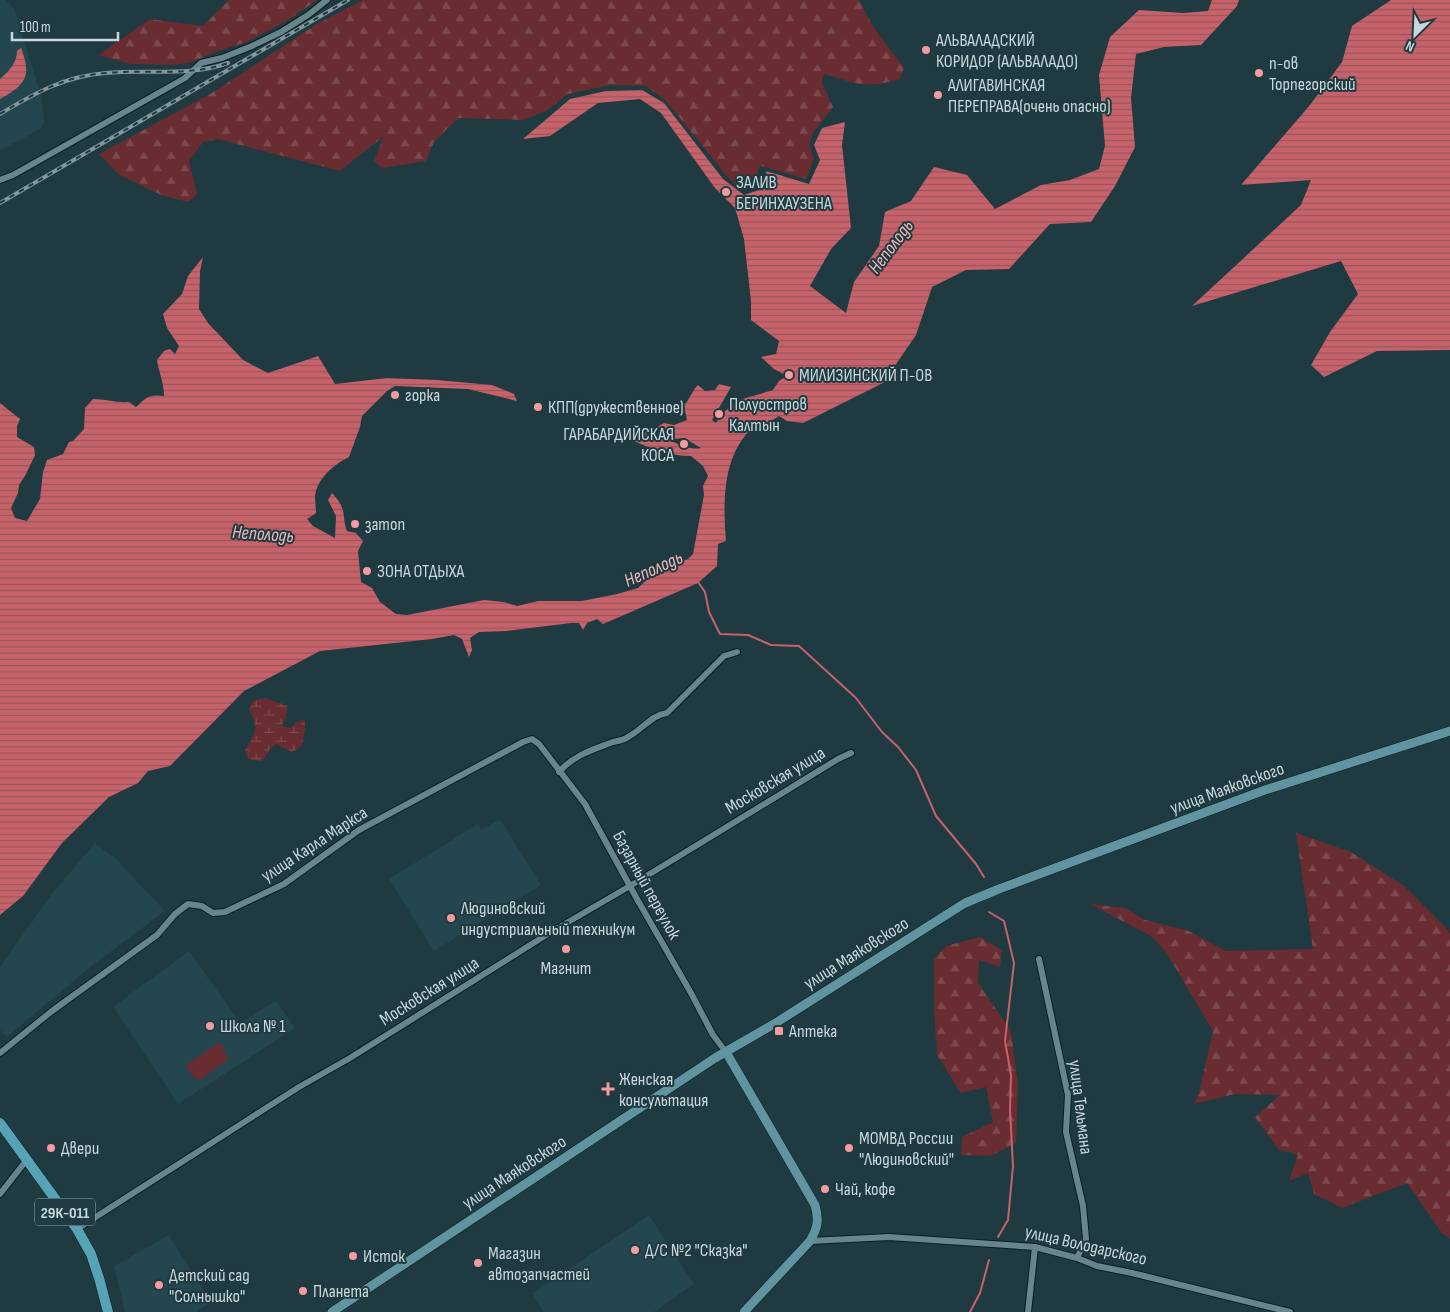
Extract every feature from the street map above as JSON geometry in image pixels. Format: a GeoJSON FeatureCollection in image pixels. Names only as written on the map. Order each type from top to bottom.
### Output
{"type":"FeatureCollection","features":[{"type":"Feature","properties":{"kind":"main road","name":"29К-011"},"geometry":{"type":"LineString","coordinates":[[0,1123],[77,1229],[91,1254],[100,1278],[108,1312]]}},
{"type":"Feature","properties":{"kind":"street"},"geometry":{"type":"LineString","coordinates":[[0,180],[186,78],[201,63],[222,58],[281,32],[327,0]]}},
{"type":"Feature","properties":{"kind":"street"},"geometry":{"type":"LineString","coordinates":[[559,772],[569,761],[628,737],[644,724],[662,714],[668,713],[724,656],[737,652]]}},
{"type":"Feature","properties":{"kind":"street","name":"улица Маяковского"},"geometry":{"type":"LineString","coordinates":[[332,1312],[726,1052],[965,904],[999,889],[1265,790],[1450,731]]}},
{"type":"Feature","properties":{"kind":"street","name":"Базарный переулок"},"geometry":{"type":"LineString","coordinates":[[532,739],[539,744],[585,804],[713,1035],[726,1052]]}},
{"type":"Feature","properties":{"kind":"street","name":"улица Карла Маркса"},"geometry":{"type":"LineString","coordinates":[[0,1053],[52,1011],[157,935],[175,914],[188,904],[202,906],[213,913],[225,912],[284,884],[360,830],[523,742],[532,739]]}},
{"type":"Feature","properties":{"kind":"street","name":"Московская улица"},"geometry":{"type":"LineString","coordinates":[[77,1229],[298,1087],[350,1058],[559,927],[630,886],[838,759],[852,753]]}},
{"type":"Feature","properties":{"kind":"street","name":"улица Тельмана"},"geometry":{"type":"LineString","coordinates":[[1039,959],[1068,1095],[1066,1132],[1083,1206],[1086,1239],[1077,1258]]}},
{"type":"Feature","properties":{"kind":"street"},"geometry":{"type":"LineString","coordinates":[[726,1052],[815,1205],[818,1215],[816,1233],[744,1312]]}},
{"type":"Feature","properties":{"kind":"street"},"geometry":{"type":"LineString","coordinates":[[0,1194],[25,1162],[30,1163]]}},
{"type":"Feature","properties":{"kind":"street","name":"улица Володарского"},"geometry":{"type":"LineString","coordinates":[[810,1240],[889,1237],[1035,1246],[1097,1266],[1290,1312]]}},
{"type":"Feature","properties":{"kind":"street"},"geometry":{"type":"LineString","coordinates":[[1028,1312],[1035,1246]]}},
{"type":"Feature","properties":{"kind":"shaded area"},"geometry":{"type":"Polygon","coordinates":[[[0,0],[6,0],[15,10],[41,96],[44,121],[41,129],[0,150],[0,0]]]}},
{"type":"Feature","properties":{"kind":"shaded area","name":"Людиновский индустриальный техникум"},"geometry":{"type":"Polygon","coordinates":[[[500,819],[541,885],[434,951],[389,879],[478,824],[481,830],[500,819]]]}},
{"type":"Feature","properties":{"kind":"shaded area"},"geometry":{"type":"Polygon","coordinates":[[[95,843],[116,859],[165,911],[94,964],[7,1037],[0,1030],[0,967],[51,895],[95,843]]]}},
{"type":"Feature","properties":{"kind":"shaded area","name":"Школа № 1"},"geometry":{"type":"Polygon","coordinates":[[[189,951],[240,1023],[276,1001],[295,1028],[178,1104],[113,1007],[189,951]]]}},
{"type":"Feature","properties":{"kind":"shaded area","name":"Д/С №2 \"Сказка\""},"geometry":{"type":"Polygon","coordinates":[[[649,1215],[694,1284],[654,1312],[544,1312],[532,1294],[649,1215]]]}},
{"type":"Feature","properties":{"kind":"shaded area","name":"Детский сад \"Солнышко\""},"geometry":{"type":"Polygon","coordinates":[[[169,1235],[211,1303],[196,1312],[125,1312],[114,1266],[169,1235]]]}},
{"type":"Feature","properties":{"kind":"green space"},"geometry":{"type":"Polygon","coordinates":[[[229,0],[317,0],[290,19],[247,42],[215,52],[192,62],[174,65],[131,64],[99,55],[150,19],[203,26],[229,0]]]}},
{"type":"Feature","properties":{"kind":"green space"},"geometry":{"type":"Polygon","coordinates":[[[363,0],[859,0],[874,28],[904,68],[900,79],[878,84],[854,83],[824,74],[822,83],[833,107],[813,133],[809,145],[814,158],[806,179],[761,166],[757,171],[761,185],[744,190],[730,180],[666,101],[646,86],[611,85],[568,94],[546,111],[523,120],[458,118],[434,142],[426,161],[382,168],[374,161],[384,136],[340,171],[218,139],[203,142],[189,161],[197,194],[188,202],[161,195],[118,174],[99,154],[210,94],[317,24],[363,0]]]}},
{"type":"Feature","properties":{"kind":"green space"},"geometry":{"type":"Polygon","coordinates":[[[265,698],[288,706],[282,726],[291,728],[297,722],[305,719],[302,746],[292,752],[276,744],[262,761],[248,759],[245,750],[255,730],[254,721],[249,709],[253,701],[265,698]]]}},
{"type":"Feature","properties":{"kind":"green space"},"geometry":{"type":"Polygon","coordinates":[[[1296,833],[1351,852],[1404,886],[1450,934],[1450,1239],[1442,1233],[1407,1183],[1342,1208],[1314,1194],[1308,1173],[1289,1181],[1298,1155],[1278,1149],[1255,1117],[1280,1095],[1235,1094],[1194,1104],[1199,1093],[1213,1031],[1166,952],[1151,936],[1090,904],[1125,908],[1145,920],[1189,931],[1226,951],[1313,949],[1296,833]]]}},
{"type":"Feature","properties":{"kind":"green space"},"geometry":{"type":"Polygon","coordinates":[[[980,937],[1002,950],[1000,967],[979,960],[978,983],[1011,1031],[1018,1085],[1016,1143],[990,1156],[961,1155],[962,1137],[993,1122],[986,1087],[961,1093],[937,1055],[934,1009],[934,959],[946,946],[980,937]]]}},
{"type":"Feature","properties":{"kind":"green space"},"geometry":{"type":"Polygon","coordinates":[[[219,1043],[229,1059],[201,1079],[195,1079],[187,1068],[187,1064],[219,1043]]]}},
{"type":"Feature","properties":{"kind":"water","name":"Неполодь"},"geometry":{"type":"Polygon","coordinates":[[[1212,0],[1239,0],[1237,6],[1201,45],[1164,47],[1136,54],[1131,98],[1135,147],[1115,186],[1091,222],[1050,224],[1009,269],[966,270],[932,287],[916,335],[883,383],[803,423],[787,421],[779,416],[758,429],[751,429],[734,453],[726,482],[726,541],[718,544],[717,566],[698,583],[603,624],[597,619],[587,623],[583,630],[579,623],[571,623],[506,631],[479,632],[470,638],[472,650],[469,657],[462,639],[454,635],[320,651],[244,691],[170,766],[148,771],[138,783],[109,797],[62,843],[23,896],[0,915],[0,403],[20,419],[17,426],[17,437],[34,447],[35,455],[19,485],[18,493],[11,508],[15,518],[27,521],[40,499],[43,472],[47,460],[63,454],[69,442],[73,441],[84,429],[85,408],[93,399],[129,402],[136,407],[148,397],[155,395],[164,396],[157,360],[164,351],[170,349],[175,354],[179,346],[167,328],[163,314],[182,294],[188,276],[203,257],[200,271],[199,309],[208,323],[243,360],[268,373],[318,356],[335,384],[387,378],[437,380],[492,385],[514,394],[517,401],[468,389],[395,386],[387,391],[362,416],[349,457],[332,468],[323,478],[316,490],[316,513],[307,519],[313,526],[335,538],[336,516],[328,500],[332,493],[342,508],[347,531],[356,533],[363,541],[358,551],[361,582],[372,588],[380,602],[396,614],[407,615],[484,600],[504,602],[517,606],[538,601],[582,601],[638,588],[656,571],[688,559],[693,554],[704,495],[703,486],[708,476],[703,466],[691,456],[661,451],[632,440],[640,426],[647,433],[695,449],[701,448],[684,438],[673,439],[655,428],[664,423],[674,425],[687,420],[684,405],[698,385],[705,391],[715,390],[719,384],[731,387],[712,420],[716,423],[722,414],[736,401],[773,390],[779,381],[787,376],[774,369],[761,357],[776,354],[779,341],[751,320],[751,301],[744,239],[735,208],[715,188],[661,113],[640,99],[598,103],[550,136],[523,139],[570,99],[606,91],[642,90],[664,103],[723,179],[744,195],[768,187],[766,171],[809,184],[820,160],[814,145],[822,128],[845,122],[842,145],[851,228],[831,249],[810,286],[846,313],[854,282],[879,246],[885,212],[911,201],[934,167],[967,175],[995,209],[1041,185],[1070,180],[1099,169],[1105,146],[1099,75],[1110,37],[1139,10],[1183,13],[1208,11],[1212,0]]]}},
{"type":"Feature","properties":{"kind":"water"},"geometry":{"type":"Polygon","coordinates":[[[1391,0],[1450,0],[1450,350],[1377,351],[1324,377],[1311,365],[1330,332],[1358,294],[1341,261],[1192,306],[1301,205],[1311,180],[1241,185],[1310,105],[1342,62],[1352,26],[1391,0]]]}},
{"type":"Feature","properties":{"kind":"water"},"geometry":{"type":"Polygon","coordinates":[[[21,48],[26,66],[24,79],[16,89],[0,99],[0,79],[12,66],[16,59],[17,51],[21,48]]]}},
{"type":"Feature","properties":{"kind":"waterway"},"geometry":{"type":"LineString","coordinates":[[698,582],[705,592],[709,612],[720,634],[748,635],[771,645],[799,646],[856,698],[882,732],[898,747],[916,770],[936,816],[976,864],[984,877]]}},
{"type":"Feature","properties":{"kind":"waterway"},"geometry":{"type":"LineString","coordinates":[[989,912],[1004,921],[1014,963],[1005,1041],[1011,1075],[1010,1110],[1013,1166],[1008,1220],[998,1237]]}},
{"type":"Feature","properties":{"kind":"waterway"},"geometry":{"type":"LineString","coordinates":[[970,1312],[980,1293],[989,1260]]}},
{"type":"Feature","properties":{"kind":"railway"},"geometry":{"type":"LineString","coordinates":[[0,203],[348,0]]}},
{"type":"Feature","properties":{"kind":"railway"},"geometry":{"type":"LineString","coordinates":[[0,114],[38,93],[77,78],[106,73],[198,70],[228,63]]}},
{"type":"Feature","properties":{"kind":"place","name":"АЛЬВАЛАДСКИЙ КОРИДОР (АЛЬВАЛАДО)"},"geometry":{"type":"Point","coordinates":[926,50]}},
{"type":"Feature","properties":{"kind":"place","name":"п-ов Торпегорский"},"geometry":{"type":"Point","coordinates":[1259,73]}},
{"type":"Feature","properties":{"kind":"place","name":"АЛИГАВИНСКАЯ ПЕРЕПРАВА(очень опасно)"},"geometry":{"type":"Point","coordinates":[938,95]}},
{"type":"Feature","properties":{"kind":"place","name":"ЗАЛИВ БЕРИНХАУЗЕНА"},"geometry":{"type":"Point","coordinates":[726,192]}},
{"type":"Feature","properties":{"kind":"place","name":"МИЛИЗИНСКИЙ П-ОВ"},"geometry":{"type":"Point","coordinates":[789,375]}},
{"type":"Feature","properties":{"kind":"place","name":"горка"},"geometry":{"type":"Point","coordinates":[395,395]}},
{"type":"Feature","properties":{"kind":"place","name":"КПП(дружественное)"},"geometry":{"type":"Point","coordinates":[538,407]}},
{"type":"Feature","properties":{"kind":"place","name":"Полуостров Калтын"},"geometry":{"type":"Point","coordinates":[719,414]}},
{"type":"Feature","properties":{"kind":"place","name":"ГАРАБАРДИЙСКАЯ КОСА"},"geometry":{"type":"Point","coordinates":[684,444]}},
{"type":"Feature","properties":{"kind":"place","name":"затоп"},"geometry":{"type":"Point","coordinates":[355,524]}},
{"type":"Feature","properties":{"kind":"place","name":"ЗОНА ОТДЫХА"},"geometry":{"type":"Point","coordinates":[367,571]}},
{"type":"Feature","properties":{"kind":"place","name":"Людиновский индустриальный техникум"},"geometry":{"type":"Point","coordinates":[451,918]}},
{"type":"Feature","properties":{"kind":"place","name":"Магнит"},"geometry":{"type":"Point","coordinates":[566,949]}},
{"type":"Feature","properties":{"kind":"place","name":"Школа № 1"},"geometry":{"type":"Point","coordinates":[210,1026]}},
{"type":"Feature","properties":{"kind":"place","name":"Аптека"},"geometry":{"type":"Point","coordinates":[779,1031]}},
{"type":"Feature","properties":{"kind":"place","name":"Женская консультация"},"geometry":{"type":"Point","coordinates":[608,1089]}},
{"type":"Feature","properties":{"kind":"place","name":"Двери"},"geometry":{"type":"Point","coordinates":[51,1148]}},
{"type":"Feature","properties":{"kind":"place","name":"МОМВД России \"Людиновский\""},"geometry":{"type":"Point","coordinates":[849,1148]}},
{"type":"Feature","properties":{"kind":"place","name":"Чай, кофе"},"geometry":{"type":"Point","coordinates":[825,1189]}},
{"type":"Feature","properties":{"kind":"place","name":"Д/С №2 \"Сказка\""},"geometry":{"type":"Point","coordinates":[635,1250]}},
{"type":"Feature","properties":{"kind":"place","name":"Исток"},"geometry":{"type":"Point","coordinates":[353,1256]}},
{"type":"Feature","properties":{"kind":"place","name":"Магазин автозапчастей"},"geometry":{"type":"Point","coordinates":[478,1263]}},
{"type":"Feature","properties":{"kind":"place","name":"Детский сад \"Солнышко\""},"geometry":{"type":"Point","coordinates":[159,1285]}},
{"type":"Feature","properties":{"kind":"place","name":"Планета"},"geometry":{"type":"Point","coordinates":[303,1291]}}]}
